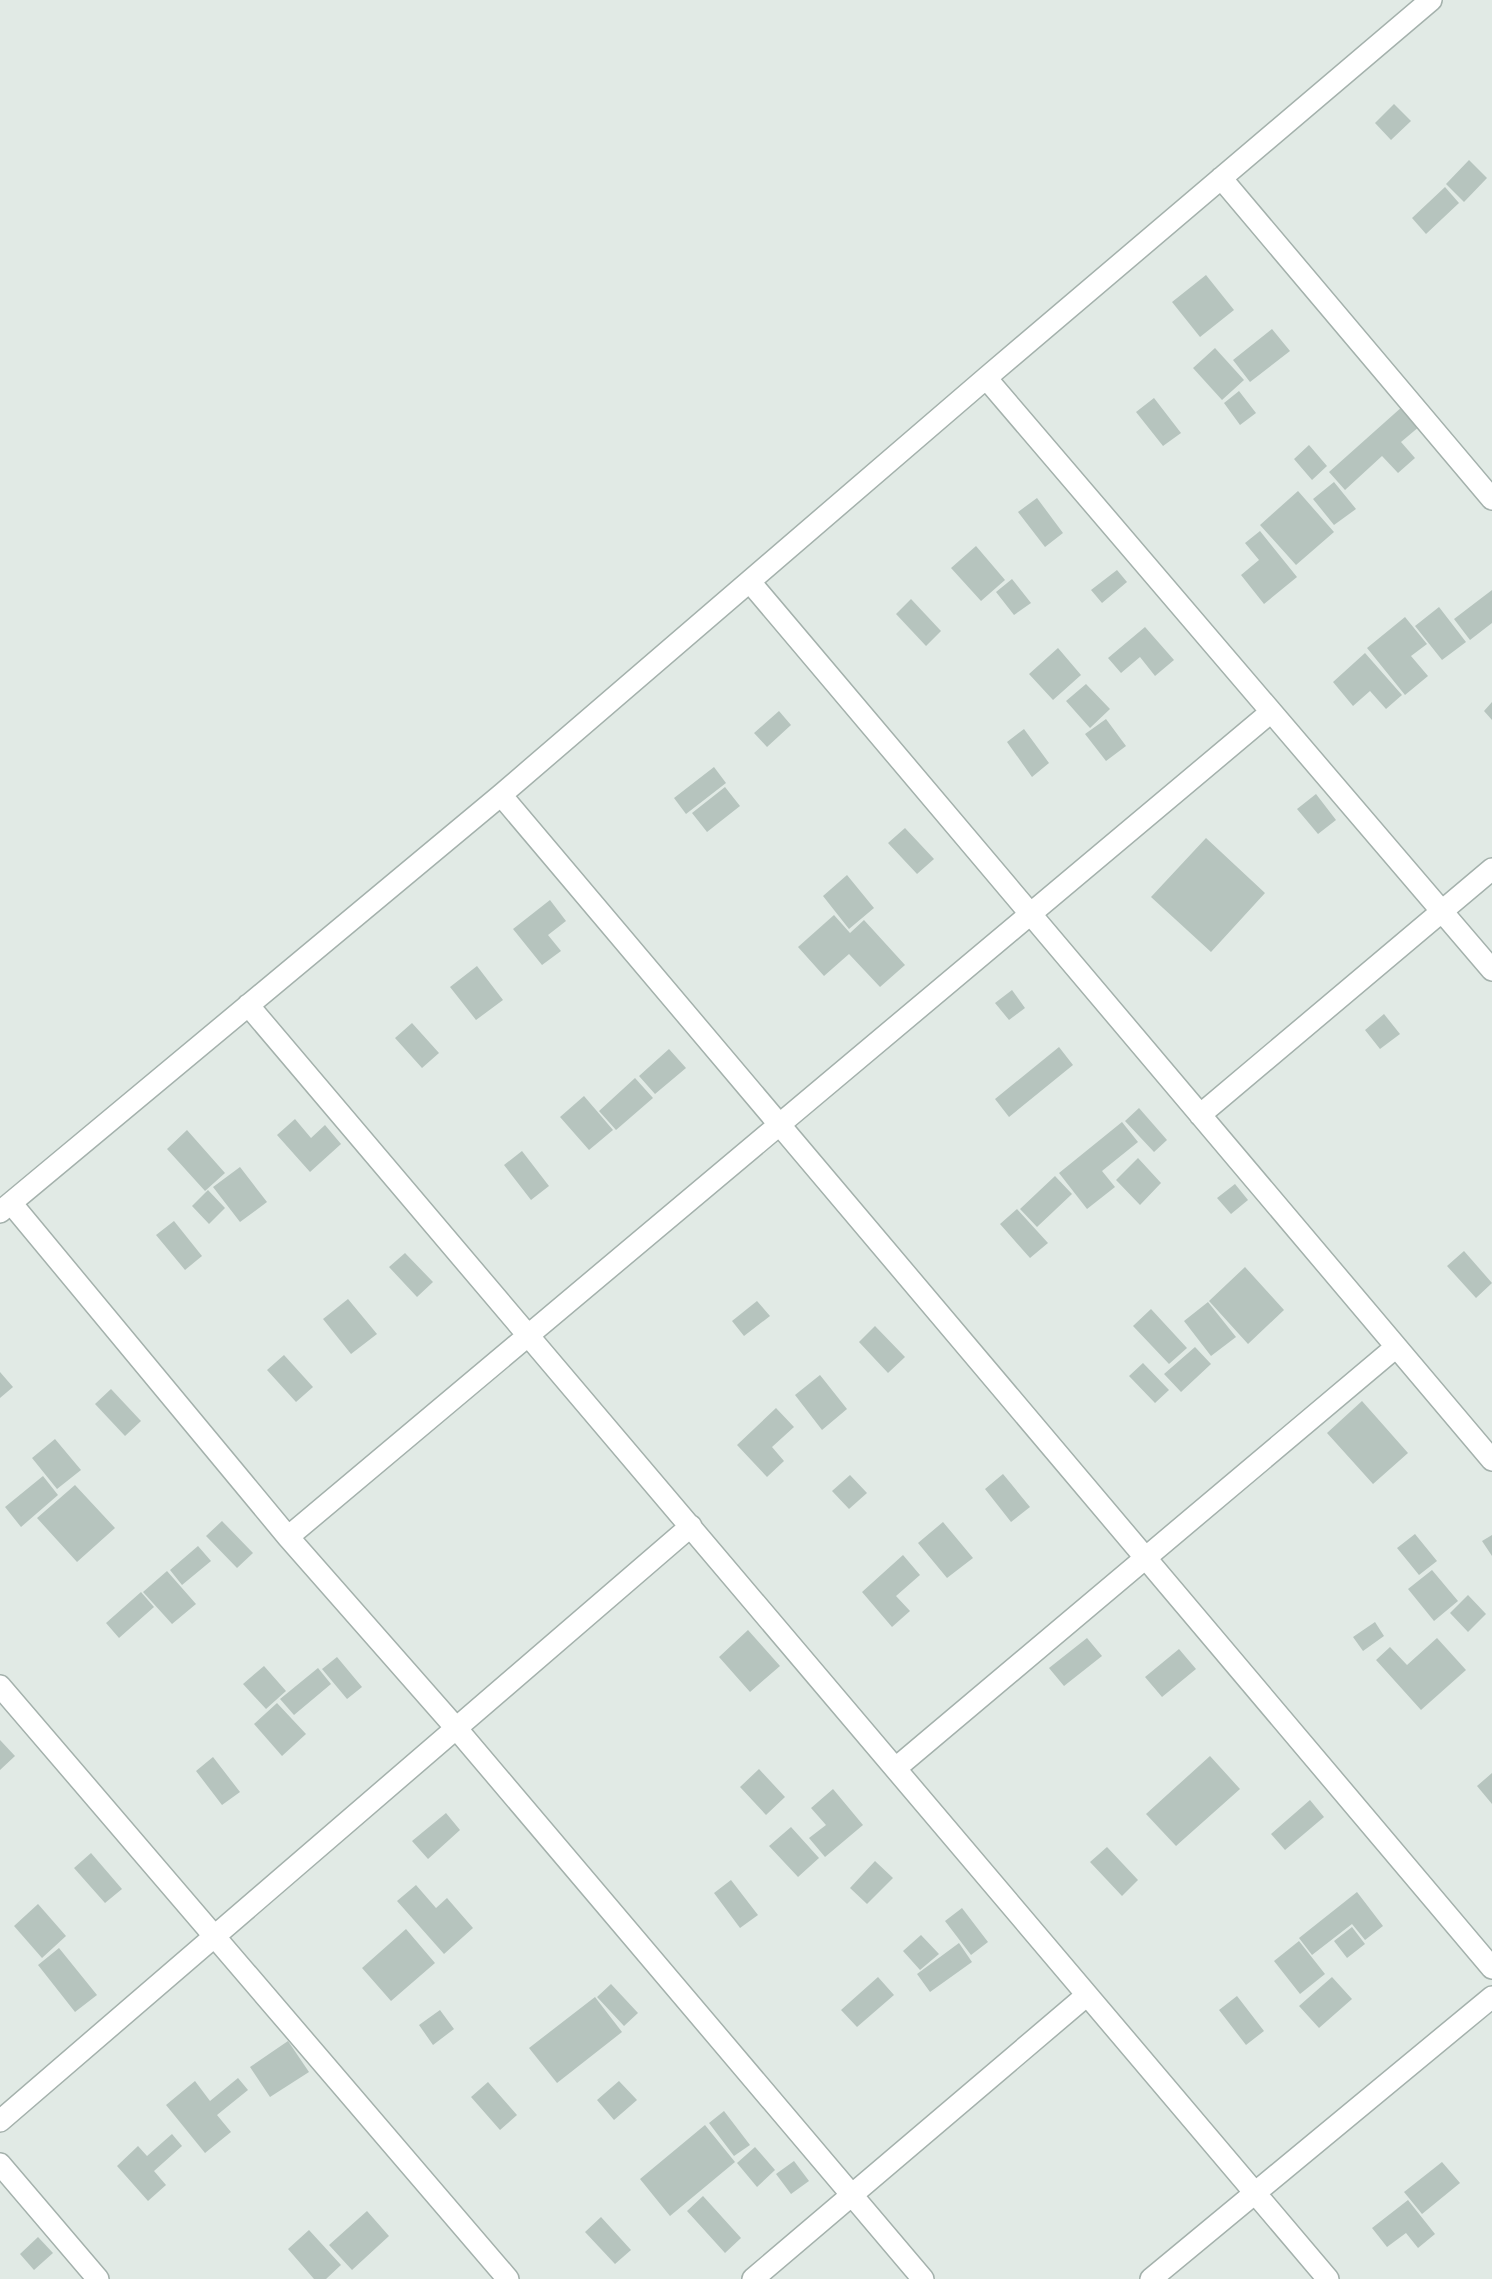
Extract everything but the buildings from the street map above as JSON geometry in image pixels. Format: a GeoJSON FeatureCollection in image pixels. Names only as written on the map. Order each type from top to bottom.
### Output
{"type":"FeatureCollection","features":[{"type":"Feature","properties":{"kind":"street"},"geometry":{"type":"LineString","coordinates":[[923,2279],[457,1728],[288,1537],[5,1208],[501,795],[1431,0]]}},
{"type":"Feature","properties":{"kind":"street"},"geometry":{"type":"LineString","coordinates":[[1221,178],[1492,499]]}},
{"type":"Feature","properties":{"kind":"street"},"geometry":{"type":"LineString","coordinates":[[986,378],[1492,970]]}},
{"type":"Feature","properties":{"kind":"street"},"geometry":{"type":"LineString","coordinates":[[750,582],[1492,1460]]}},
{"type":"Feature","properties":{"kind":"street"},"geometry":{"type":"LineString","coordinates":[[288,1537],[1271,712]]}},
{"type":"Feature","properties":{"kind":"street"},"geometry":{"type":"LineString","coordinates":[[501,795],[1492,1968]]}},
{"type":"Feature","properties":{"kind":"street"},"geometry":{"type":"LineString","coordinates":[[1200,1115],[1492,869]]}},
{"type":"Feature","properties":{"kind":"street"},"geometry":{"type":"LineString","coordinates":[[248,1005],[1328,2279]]}},
{"type":"Feature","properties":{"kind":"street"},"geometry":{"type":"LineString","coordinates":[[896,1769],[1396,1347]]}},
{"type":"Feature","properties":{"kind":"street"},"geometry":{"type":"LineString","coordinates":[[0,2122],[691,1526]]}},
{"type":"Feature","properties":{"kind":"street"},"geometry":{"type":"LineString","coordinates":[[0,1686],[508,2279]]}},
{"type":"Feature","properties":{"kind":"street"},"geometry":{"type":"LineString","coordinates":[[752,2279],[1087,1995]]}},
{"type":"Feature","properties":{"kind":"street"},"geometry":{"type":"LineString","coordinates":[[1151,2279],[1492,1997]]}},
{"type":"Feature","properties":{"kind":"street"},"geometry":{"type":"LineString","coordinates":[[0,2164],[98,2279]]}}]}
